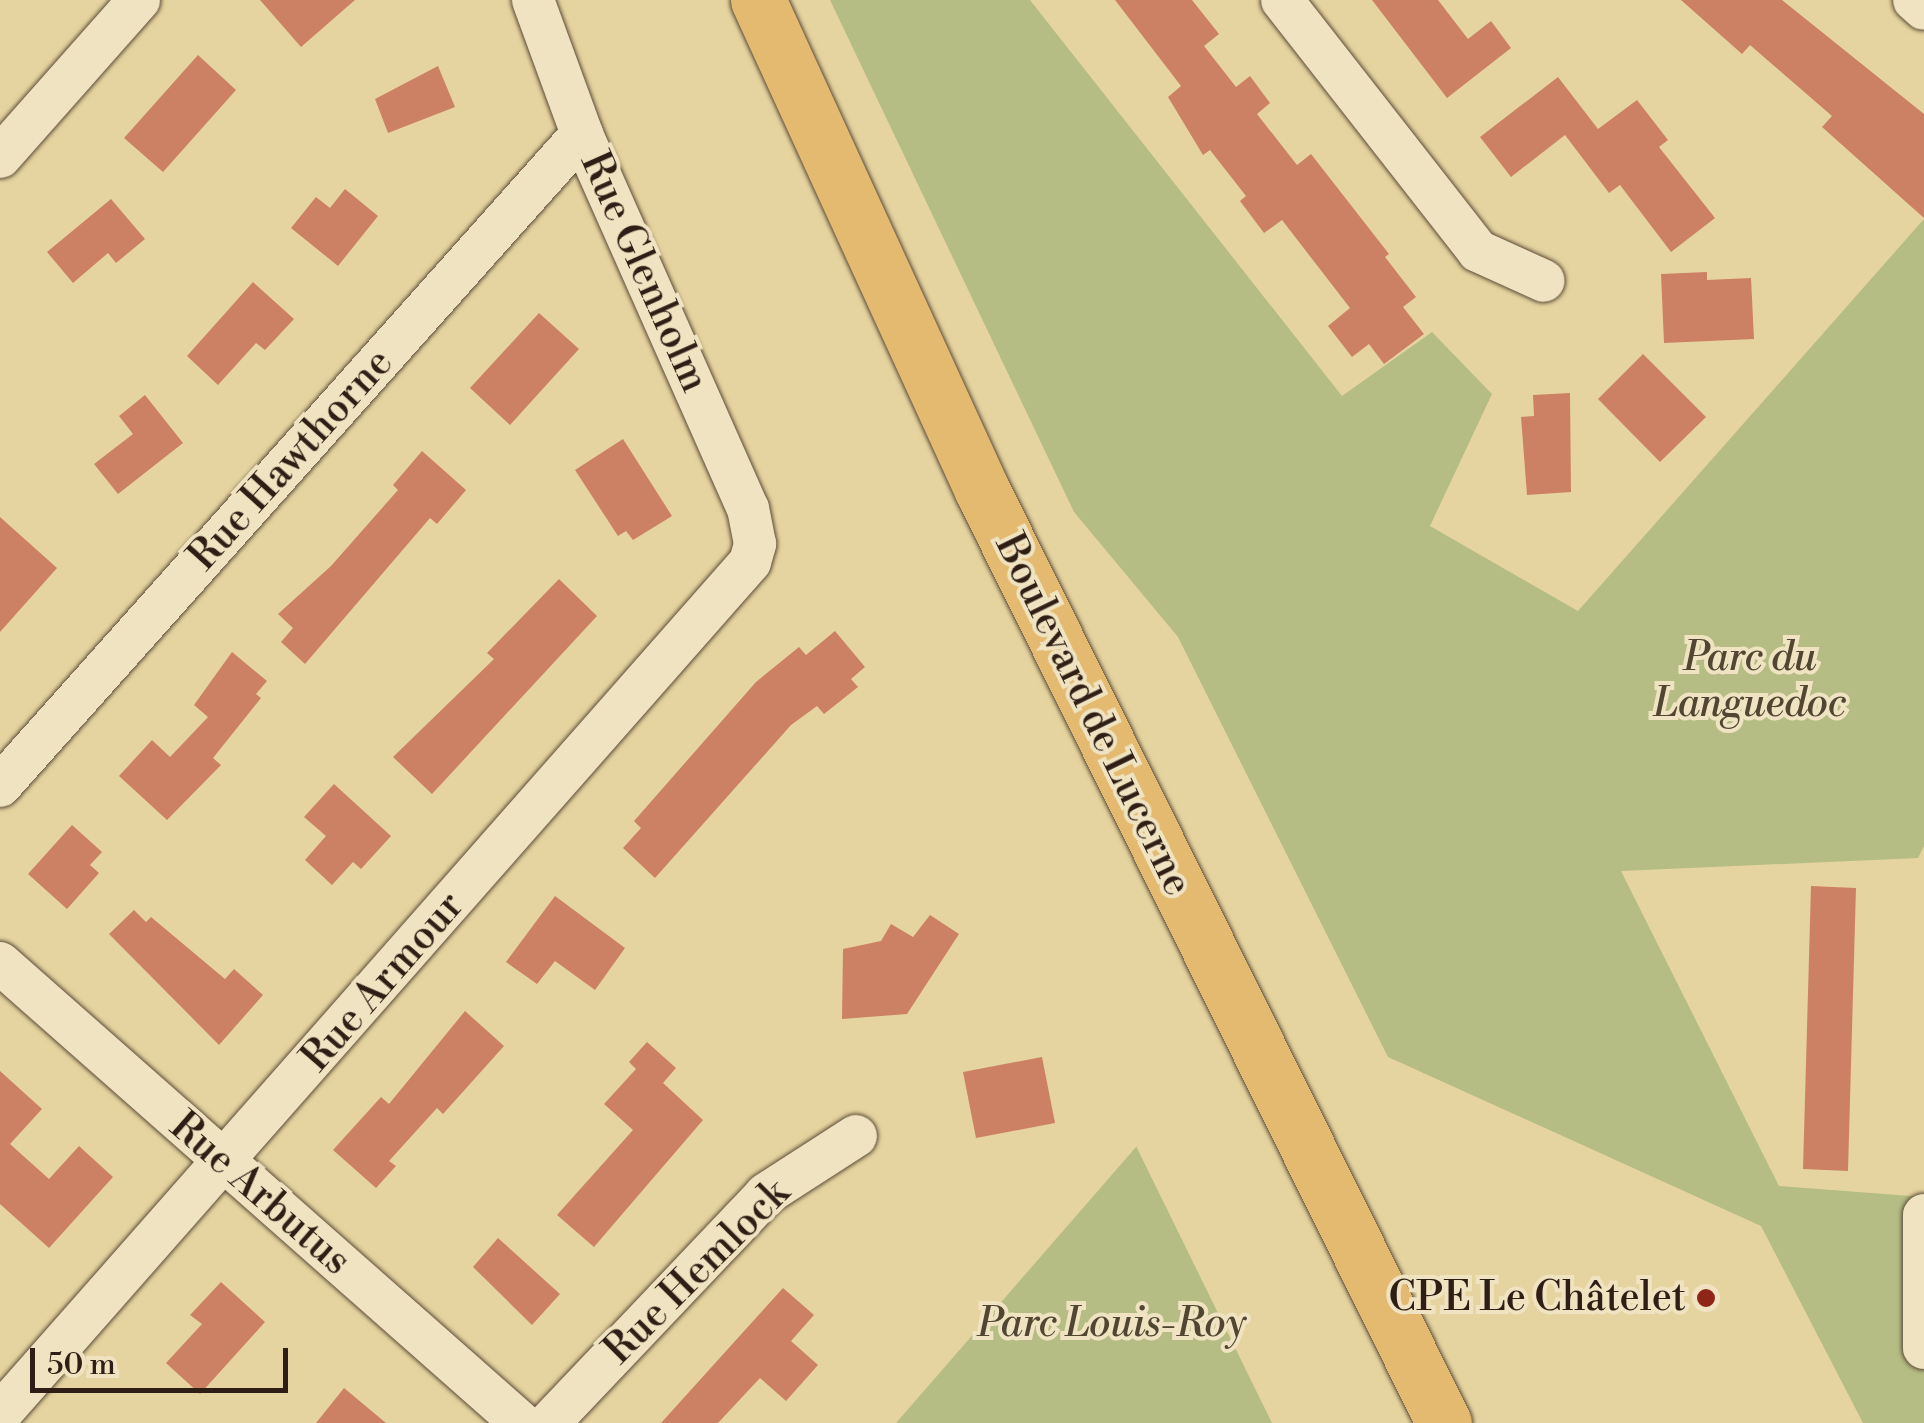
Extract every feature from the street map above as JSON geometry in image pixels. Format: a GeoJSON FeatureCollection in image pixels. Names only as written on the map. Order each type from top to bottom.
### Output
{"type":"FeatureCollection","features":[{"type":"Feature","properties":{"kind":"main road","name":"Boulevard de Lucerne"},"geometry":{"type":"LineString","coordinates":[[758,0],[990,508],[1444,1423]]}},
{"type":"Feature","properties":{"kind":"street"},"geometry":{"type":"LineString","coordinates":[[0,157],[139,0]]}},
{"type":"Feature","properties":{"kind":"street","name":"Rue Glenholm"},"geometry":{"type":"LineString","coordinates":[[533,0],[582,134],[748,509],[756,544]]}},
{"type":"Feature","properties":{"kind":"street"},"geometry":{"type":"LineString","coordinates":[[1282,0],[1478,251],[1544,281]]}},
{"type":"Feature","properties":{"kind":"street"},"geometry":{"type":"LineString","coordinates":[[1914,0],[1924,9]]}},
{"type":"Feature","properties":{"kind":"street","name":"Rue Hawthorne"},"geometry":{"type":"LineString","coordinates":[[0,786],[582,134]]}},
{"type":"Feature","properties":{"kind":"street","name":"Rue Armour"},"geometry":{"type":"LineString","coordinates":[[0,1414],[739,580],[756,544]]}},
{"type":"Feature","properties":{"kind":"street","name":"Rue Arbutus"},"geometry":{"type":"LineString","coordinates":[[0,964],[522,1423]]}},
{"type":"Feature","properties":{"kind":"street","name":"Rue Hemlock"},"geometry":{"type":"LineString","coordinates":[[549,1423],[766,1194],[856,1136]]}},
{"type":"Feature","properties":{"kind":"street"},"geometry":{"type":"LineString","coordinates":[[1924,1215],[1924,1348]]}},
{"type":"Feature","properties":{"kind":"green space","name":"Parc du Languedoc"},"geometry":{"type":"Polygon","coordinates":[[[830,0],[1030,0],[1342,396],[1432,332],[1492,394],[1430,526],[1578,611],[1924,219],[1924,846],[1918,858],[1621,871],[1779,1186],[1924,1197],[1924,1423],[1863,1423],[1761,1226],[1388,1057],[1178,637],[1074,512],[830,0]]]}},
{"type":"Feature","properties":{"kind":"green space","name":"Parc Louis-Roy"},"geometry":{"type":"Polygon","coordinates":[[[1136,1147],[1272,1423],[896,1423],[1136,1147]]]}},
{"type":"Feature","properties":{"kind":"building"},"geometry":{"type":"Polygon","coordinates":[[[260,0],[355,0],[301,47],[260,0]]]}},
{"type":"Feature","properties":{"kind":"building"},"geometry":{"type":"Polygon","coordinates":[[[1115,0],[1192,0],[1219,34],[1204,46],[1236,87],[1250,76],[1270,103],[1257,114],[1297,165],[1311,154],[1389,254],[1385,257],[1416,297],[1403,307],[1424,334],[1384,364],[1369,344],[1352,357],[1328,326],[1350,308],[1282,220],[1264,233],[1240,201],[1246,196],[1210,150],[1203,155],[1168,97],[1181,86],[1115,0]]]}},
{"type":"Feature","properties":{"kind":"building"},"geometry":{"type":"Polygon","coordinates":[[[1372,0],[1438,0],[1468,39],[1491,21],[1511,48],[1447,98],[1372,0]]]}},
{"type":"Feature","properties":{"kind":"building"},"geometry":{"type":"Polygon","coordinates":[[[1681,0],[1782,0],[1924,114],[1924,218],[1822,127],[1832,116],[1750,45],[1742,54],[1681,0]]]}},
{"type":"Feature","properties":{"kind":"building"},"geometry":{"type":"Polygon","coordinates":[[[198,55],[236,90],[163,172],[124,138],[198,55]]]}},
{"type":"Feature","properties":{"kind":"building"},"geometry":{"type":"Polygon","coordinates":[[[438,66],[455,107],[388,133],[375,99],[438,66]]]}},
{"type":"Feature","properties":{"kind":"building"},"geometry":{"type":"Polygon","coordinates":[[[1558,77],[1598,129],[1637,100],[1668,140],[1659,147],[1715,218],[1671,252],[1620,185],[1609,193],[1565,135],[1511,177],[1480,137],[1558,77]]]}},
{"type":"Feature","properties":{"kind":"building"},"geometry":{"type":"Polygon","coordinates":[[[345,189],[378,216],[338,266],[291,228],[316,197],[330,208],[345,189]]]}},
{"type":"Feature","properties":{"kind":"building"},"geometry":{"type":"Polygon","coordinates":[[[111,199],[145,239],[116,263],[108,253],[73,283],[47,252],[111,199]]]}},
{"type":"Feature","properties":{"kind":"building"},"geometry":{"type":"Polygon","coordinates":[[[1707,272],[1707,280],[1751,278],[1754,339],[1664,343],[1661,274],[1707,272]]]}},
{"type":"Feature","properties":{"kind":"building"},"geometry":{"type":"Polygon","coordinates":[[[253,282],[294,319],[265,350],[256,343],[218,385],[187,356],[253,282]]]}},
{"type":"Feature","properties":{"kind":"building"},"geometry":{"type":"Polygon","coordinates":[[[539,313],[579,349],[510,425],[470,388],[539,313]]]}},
{"type":"Feature","properties":{"kind":"building"},"geometry":{"type":"Polygon","coordinates":[[[1643,354],[1706,417],[1660,462],[1598,399],[1643,354]]]}},
{"type":"Feature","properties":{"kind":"building"},"geometry":{"type":"Polygon","coordinates":[[[1570,393],[1571,492],[1527,495],[1521,417],[1534,416],[1533,395],[1570,393]]]}},
{"type":"Feature","properties":{"kind":"building"},"geometry":{"type":"Polygon","coordinates":[[[145,395],[183,443],[118,494],[94,464],[133,434],[119,416],[145,395]]]}},
{"type":"Feature","properties":{"kind":"building"},"geometry":{"type":"Polygon","coordinates":[[[623,439],[672,516],[633,540],[626,531],[618,536],[575,470],[623,439]]]}},
{"type":"Feature","properties":{"kind":"building"},"geometry":{"type":"Polygon","coordinates":[[[422,451],[466,490],[437,524],[430,518],[305,664],[281,642],[293,628],[278,614],[331,566],[398,490],[393,485],[422,451]]]}},
{"type":"Feature","properties":{"kind":"building"},"geometry":{"type":"Polygon","coordinates":[[[0,517],[57,568],[0,632],[0,517]]]}},
{"type":"Feature","properties":{"kind":"building"},"geometry":{"type":"Polygon","coordinates":[[[559,579],[597,616],[432,794],[393,757],[494,659],[487,653],[559,579]]]}},
{"type":"Feature","properties":{"kind":"building"},"geometry":{"type":"Polygon","coordinates":[[[835,631],[865,667],[851,679],[858,687],[824,714],[817,706],[791,725],[655,878],[623,848],[641,828],[634,821],[756,682],[799,647],[806,655],[835,631]]]}},
{"type":"Feature","properties":{"kind":"building"},"geometry":{"type":"Polygon","coordinates":[[[232,652],[267,681],[256,694],[261,698],[213,758],[221,765],[167,820],[119,776],[152,740],[170,757],[208,717],[194,705],[232,652]]]}},
{"type":"Feature","properties":{"kind":"building"},"geometry":{"type":"Polygon","coordinates":[[[334,784],[391,836],[361,869],[353,862],[332,885],[305,860],[326,836],[304,817],[334,784]]]}},
{"type":"Feature","properties":{"kind":"building"},"geometry":{"type":"Polygon","coordinates":[[[72,825],[102,852],[90,865],[99,873],[67,909],[28,874],[72,825]]]}},
{"type":"Feature","properties":{"kind":"building"},"geometry":{"type":"Polygon","coordinates":[[[1811,886],[1856,888],[1848,1171],[1803,1169],[1811,886]]]}},
{"type":"Feature","properties":{"kind":"building"},"geometry":{"type":"Polygon","coordinates":[[[555,896],[625,948],[595,990],[555,961],[537,984],[506,962],[555,896]]]}},
{"type":"Feature","properties":{"kind":"building"},"geometry":{"type":"Polygon","coordinates":[[[134,910],[146,922],[151,917],[225,979],[234,969],[263,995],[219,1045],[109,934],[134,910]]]}},
{"type":"Feature","properties":{"kind":"building"},"geometry":{"type":"Polygon","coordinates":[[[930,915],[959,934],[907,1014],[842,1019],[843,949],[881,941],[891,924],[913,937],[930,915]]]}},
{"type":"Feature","properties":{"kind":"building"},"geometry":{"type":"Polygon","coordinates":[[[465,1011],[504,1046],[443,1114],[437,1108],[389,1161],[396,1166],[376,1188],[333,1150],[381,1097],[389,1104],[465,1011]]]}},
{"type":"Feature","properties":{"kind":"building"},"geometry":{"type":"Polygon","coordinates":[[[647,1042],[676,1068],[663,1083],[703,1120],[594,1247],[557,1215],[633,1130],[604,1104],[636,1069],[629,1062],[647,1042]]]}},
{"type":"Feature","properties":{"kind":"building"},"geometry":{"type":"Polygon","coordinates":[[[1042,1057],[1055,1123],[976,1138],[963,1072],[1042,1057]]]}},
{"type":"Feature","properties":{"kind":"building"},"geometry":{"type":"Polygon","coordinates":[[[0,1071],[42,1109],[10,1144],[49,1179],[79,1146],[113,1177],[49,1248],[0,1204],[0,1071]]]}},
{"type":"Feature","properties":{"kind":"building"},"geometry":{"type":"Polygon","coordinates":[[[498,1238],[560,1294],[532,1325],[473,1267],[498,1238]]]}},
{"type":"Feature","properties":{"kind":"building"},"geometry":{"type":"Polygon","coordinates":[[[221,1282],[265,1322],[200,1394],[166,1363],[202,1324],[190,1315],[221,1282]]]}},
{"type":"Feature","properties":{"kind":"building"},"geometry":{"type":"Polygon","coordinates":[[[783,1288],[814,1315],[791,1341],[818,1365],[786,1401],[760,1378],[718,1423],[661,1423],[783,1288]]]}},
{"type":"Feature","properties":{"kind":"building"},"geometry":{"type":"Polygon","coordinates":[[[344,1388],[386,1423],[316,1423],[344,1388]]]}},
{"type":"Feature","properties":{"kind":"place","name":"CPE Le Châtelet"},"geometry":{"type":"Point","coordinates":[1706,1298]}}]}
